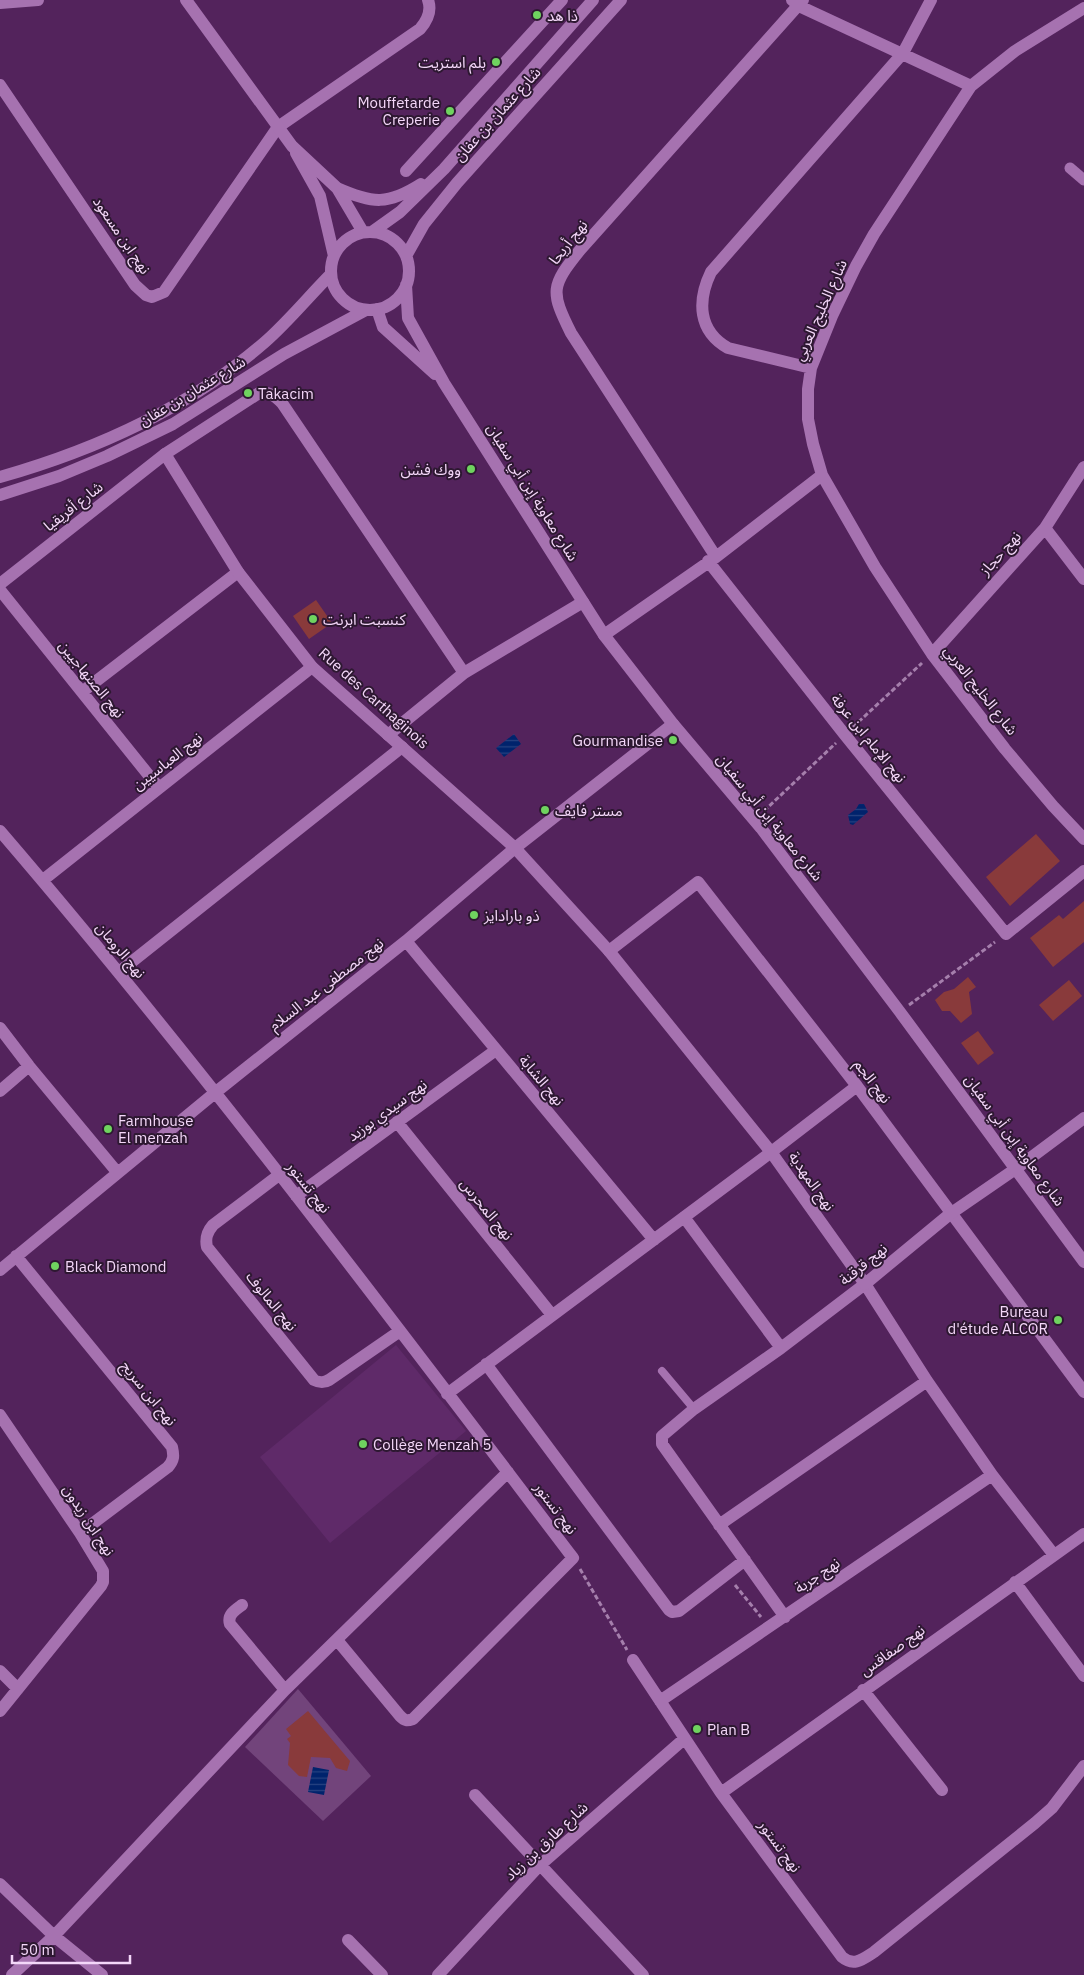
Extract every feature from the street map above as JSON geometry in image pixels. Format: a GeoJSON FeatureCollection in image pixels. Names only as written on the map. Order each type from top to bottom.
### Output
{"type":"FeatureCollection","features":[{"type":"Feature","properties":{"kind":"street"},"geometry":{"type":"LineString","coordinates":[[0,3],[38,0]]}},
{"type":"Feature","properties":{"kind":"street"},"geometry":{"type":"LineString","coordinates":[[186,0],[292,146],[320,196],[334,256]]}},
{"type":"Feature","properties":{"kind":"street"},"geometry":{"type":"LineString","coordinates":[[278,128],[420,29],[429,15],[430,4],[428,0]]}},
{"type":"Feature","properties":{"kind":"street"},"geometry":{"type":"LineString","coordinates":[[406,171],[562,0]]}},
{"type":"Feature","properties":{"kind":"street","name":"شارع عثمان بن عفان"},"geometry":{"type":"LineString","coordinates":[[367,232],[400,212],[444,169],[593,0]]}},
{"type":"Feature","properties":{"kind":"street","name":"شارع عثمان بن عفان"},"geometry":{"type":"LineString","coordinates":[[406,256],[424,224],[457,183],[621,0]]}},
{"type":"Feature","properties":{"kind":"street"},"geometry":{"type":"LineString","coordinates":[[811,368],[728,348],[716,341],[708,329],[703,315],[701,301],[704,287],[711,272],[903,53],[931,0]]}},
{"type":"Feature","properties":{"kind":"street"},"geometry":{"type":"LineString","coordinates":[[798,2],[971,86]]}},
{"type":"Feature","properties":{"kind":"street","name":"نهج أريحا"},"geometry":{"type":"LineString","coordinates":[[712,559],[558,308],[556,296],[558,283],[566,268],[580,250],[798,2]]}},
{"type":"Feature","properties":{"kind":"street","name":"شارع الخليج العربي"},"geometry":{"type":"LineString","coordinates":[[1084,8],[1015,51],[971,86],[874,234],[832,316],[811,368],[808,389],[808,418],[822,475],[875,567],[932,654],[1005,749],[1053,806],[1084,839]]}},
{"type":"Feature","properties":{"kind":"street","name":"نهج ابن مسعود"},"geometry":{"type":"LineString","coordinates":[[0,86],[135,285],[146,295],[152,297],[164,292],[278,128]]}},
{"type":"Feature","properties":{"kind":"street"},"geometry":{"type":"LineString","coordinates":[[292,146],[337,188],[367,232]]}},
{"type":"Feature","properties":{"kind":"street"},"geometry":{"type":"LineString","coordinates":[[1070,168],[1084,180]]}},
{"type":"Feature","properties":{"kind":"street"},"geometry":{"type":"LineString","coordinates":[[337,188],[353,195],[380,201],[404,195],[444,169]]}},
{"type":"Feature","properties":{"kind":"street"},"geometry":{"type":"LineString","coordinates":[[406,256],[400,246],[392,239],[382,234],[367,232],[351,237],[340,245],[334,256],[331,274],[333,285],[346,302],[356,307],[372,310],[395,301],[402,294],[406,285]]}},
{"type":"Feature","properties":{"kind":"street","name":"شارع معاوية إبن أبي سفيان"},"geometry":{"type":"LineString","coordinates":[[406,256],[409,275],[406,285],[408,318],[444,383],[604,635],[673,724],[754,820],[900,1012],[1084,1262]]}},
{"type":"Feature","properties":{"kind":"street","name":"شارع عثمان بن عفان"},"geometry":{"type":"LineString","coordinates":[[0,477],[99,442],[166,410],[232,369],[267,341],[331,274]]}},
{"type":"Feature","properties":{"kind":"street","name":"شارع عثمان بن عفان"},"geometry":{"type":"LineString","coordinates":[[0,495],[59,476],[174,424],[284,354],[372,310]]}},
{"type":"Feature","properties":{"kind":"street","name":"شارع معاوية إبن أبي سفيان"},"geometry":{"type":"LineString","coordinates":[[372,310],[383,327],[444,383]]}},
{"type":"Feature","properties":{"kind":"street","name":"شارع أفريقيا"},"geometry":{"type":"LineString","coordinates":[[0,584],[166,454],[258,393],[267,393],[274,395],[287,411],[464,673]]}},
{"type":"Feature","properties":{"kind":"street","name":"Rue des Carthaginois"},"geometry":{"type":"LineString","coordinates":[[166,454],[238,572],[312,667],[515,848]]}},
{"type":"Feature","properties":{"kind":"street","name":"نهج حجاز"},"geometry":{"type":"LineString","coordinates":[[932,654],[1045,528],[1084,467]]}},
{"type":"Feature","properties":{"kind":"street"},"geometry":{"type":"LineString","coordinates":[[604,635],[712,559],[822,475]]}},
{"type":"Feature","properties":{"kind":"street"},"geometry":{"type":"LineString","coordinates":[[1045,528],[1084,579]]}},
{"type":"Feature","properties":{"kind":"street","name":"نهج الإمام ابن عرفة"},"geometry":{"type":"LineString","coordinates":[[712,559],[844,736],[1006,934]]}},
{"type":"Feature","properties":{"kind":"street"},"geometry":{"type":"LineString","coordinates":[[82,692],[238,572]]}},
{"type":"Feature","properties":{"kind":"street","name":"نهج الصنهاجيين"},"geometry":{"type":"LineString","coordinates":[[0,590],[158,788]]}},
{"type":"Feature","properties":{"kind":"street"},"geometry":{"type":"LineString","coordinates":[[388,735],[464,673],[583,602]]}},
{"type":"Feature","properties":{"kind":"street","name":"نهج العباسيين"},"geometry":{"type":"LineString","coordinates":[[43,880],[312,667]]}},
{"type":"Feature","properties":{"kind":"street","name":"نهج مصطفى عبد السلام"},"geometry":{"type":"LineString","coordinates":[[0,1270],[117,1172],[406,941],[515,848],[673,724]]}},
{"type":"Feature","properties":{"kind":"street"},"geometry":{"type":"LineString","coordinates":[[119,972],[402,747]]}},
{"type":"Feature","properties":{"kind":"street","name":"نهج الرومان"},"geometry":{"type":"LineString","coordinates":[[0,831],[43,880],[216,1092]]}},
{"type":"Feature","properties":{"kind":"street","name":"نهج المهدية"},"geometry":{"type":"LineString","coordinates":[[515,848],[609,951],[771,1152],[865,1284],[927,1381],[992,1475],[1054,1555]]}},
{"type":"Feature","properties":{"kind":"street"},"geometry":{"type":"LineString","coordinates":[[1006,934],[1084,871]]}},
{"type":"Feature","properties":{"kind":"street","name":"نهج الجم"},"geometry":{"type":"LineString","coordinates":[[609,951],[698,882],[857,1086],[950,1214],[1084,1392]]}},
{"type":"Feature","properties":{"kind":"street","name":"نهج الشابة"},"geometry":{"type":"LineString","coordinates":[[406,941],[654,1240]]}},
{"type":"Feature","properties":{"kind":"street"},"geometry":{"type":"LineString","coordinates":[[0,1028],[117,1172]]}},
{"type":"Feature","properties":{"kind":"street","name":"نهج سيدي بوزيد"},"geometry":{"type":"LineString","coordinates":[[296,1196],[496,1050]]}},
{"type":"Feature","properties":{"kind":"street"},"geometry":{"type":"LineString","coordinates":[[0,1091],[29,1066]]}},
{"type":"Feature","properties":{"kind":"street"},"geometry":{"type":"LineString","coordinates":[[447,1394],[857,1086]]}},
{"type":"Feature","properties":{"kind":"street","name":"نهج تستور"},"geometry":{"type":"LineString","coordinates":[[216,1092],[573,1558]]}},
{"type":"Feature","properties":{"kind":"street","name":"نهج قرقنة"},"geometry":{"type":"LineString","coordinates":[[719,1525],[662,1444],[662,1436],[694,1409],[780,1348],[865,1284],[950,1214],[1084,1118]]}},
{"type":"Feature","properties":{"kind":"street","name":"نهج المحرس"},"geometry":{"type":"LineString","coordinates":[[397,1122],[552,1315]]}},
{"type":"Feature","properties":{"kind":"street","name":"نهج المالوف"},"geometry":{"type":"LineString","coordinates":[[279,1175],[213,1225],[205,1239],[207,1247],[314,1380],[318,1382],[329,1380],[400,1331]]}},
{"type":"Feature","properties":{"kind":"street"},"geometry":{"type":"LineString","coordinates":[[684,1217],[780,1348]]}},
{"type":"Feature","properties":{"kind":"street","name":"نهج ابن سريج"},"geometry":{"type":"LineString","coordinates":[[16,1256],[172,1447],[174,1453],[173,1461],[168,1467],[80,1533]]}},
{"type":"Feature","properties":{"kind":"street"},"geometry":{"type":"LineString","coordinates":[[486,1364],[672,1612],[679,1611],[745,1560]]}},
{"type":"Feature","properties":{"kind":"street"},"geometry":{"type":"LineString","coordinates":[[785,1617],[719,1525],[927,1381]]}},
{"type":"Feature","properties":{"kind":"street","name":"نهج ابن زيدون"},"geometry":{"type":"LineString","coordinates":[[0,1415],[80,1533],[103,1571],[103,1582],[0,1711]]}},
{"type":"Feature","properties":{"kind":"street"},"geometry":{"type":"LineString","coordinates":[[12,1975],[54,1936],[285,1690],[508,1472]]}},
{"type":"Feature","properties":{"kind":"street","name":"نهج جربة"},"geometry":{"type":"LineString","coordinates":[[660,1701],[992,1475]]}},
{"type":"Feature","properties":{"kind":"street","name":"نهج صفاقس"},"geometry":{"type":"LineString","coordinates":[[721,1793],[1084,1534]]}},
{"type":"Feature","properties":{"kind":"street"},"geometry":{"type":"LineString","coordinates":[[337,1640],[400,1716],[408,1721],[573,1558]]}},
{"type":"Feature","properties":{"kind":"street"},"geometry":{"type":"LineString","coordinates":[[1015,1582],[1084,1676]]}},
{"type":"Feature","properties":{"kind":"street"},"geometry":{"type":"LineString","coordinates":[[242,1605],[230,1615],[230,1624],[285,1690]]}},
{"type":"Feature","properties":{"kind":"street","name":"نهج تستور"},"geometry":{"type":"LineString","coordinates":[[633,1660],[721,1793],[842,1957],[847,1961],[854,1962],[874,1952],[1035,1823],[1052,1808],[1084,1766]]}},
{"type":"Feature","properties":{"kind":"street"},"geometry":{"type":"LineString","coordinates":[[0,1671],[18,1689]]}},
{"type":"Feature","properties":{"kind":"street"},"geometry":{"type":"LineString","coordinates":[[863,1690],[942,1790]]}},
{"type":"Feature","properties":{"kind":"street","name":"شارع طارق بن زياد"},"geometry":{"type":"LineString","coordinates":[[438,1975],[539,1866],[684,1739]]}},
{"type":"Feature","properties":{"kind":"street"},"geometry":{"type":"LineString","coordinates":[[475,1795],[539,1866],[644,1975]]}},
{"type":"Feature","properties":{"kind":"street"},"geometry":{"type":"LineString","coordinates":[[0,1884],[54,1936],[102,1975]]}},
{"type":"Feature","properties":{"kind":"street"},"geometry":{"type":"LineString","coordinates":[[348,1940],[382,1975]]}},
{"type":"Feature","properties":{"kind":"lane"},"geometry":{"type":"LineString","coordinates":[[662,1371],[694,1409]]}},
{"type":"Feature","properties":{"kind":"path"},"geometry":{"type":"LineString","coordinates":[[754,820],[932,654]]}},
{"type":"Feature","properties":{"kind":"path"},"geometry":{"type":"LineString","coordinates":[[900,1012],[1006,934]]}},
{"type":"Feature","properties":{"kind":"path","name":"نهج تستور"},"geometry":{"type":"LineString","coordinates":[[573,1558],[633,1660]]}},
{"type":"Feature","properties":{"kind":"path"},"geometry":{"type":"LineString","coordinates":[[727,1575],[768,1627]]}},
{"type":"Feature","properties":{"kind":"shaded area"},"geometry":{"type":"Polygon","coordinates":[[[514,734],[521,744],[504,757],[496,748],[514,734]]]}},
{"type":"Feature","properties":{"kind":"shaded area"},"geometry":{"type":"Polygon","coordinates":[[[859,804],[864,804],[868,812],[853,825],[850,824],[848,815],[859,804]]]}},
{"type":"Feature","properties":{"kind":"shaded area","name":"Collège Menzah 5"},"geometry":{"type":"Polygon","coordinates":[[[396,1345],[466,1431],[330,1543],[260,1457],[396,1345]]]}},
{"type":"Feature","properties":{"kind":"shaded area"},"geometry":{"type":"Polygon","coordinates":[[[298,1689],[371,1776],[323,1821],[245,1747],[298,1689]]]}},
{"type":"Feature","properties":{"kind":"shaded area"},"geometry":{"type":"Polygon","coordinates":[[[313,1767],[329,1770],[324,1795],[308,1792],[313,1767]]]}},
{"type":"Feature","properties":{"kind":"building","name":"كنسبت ابرنت"},"geometry":{"type":"Polygon","coordinates":[[[316,600],[332,623],[309,639],[293,616],[316,600]]]}},
{"type":"Feature","properties":{"kind":"building"},"geometry":{"type":"Polygon","coordinates":[[[1036,834],[1060,861],[1010,906],[986,877],[1036,834]]]}},
{"type":"Feature","properties":{"kind":"building"},"geometry":{"type":"Polygon","coordinates":[[[1084,901],[1084,942],[1053,967],[1030,938],[1059,915],[1063,919],[1084,901]]]}},
{"type":"Feature","properties":{"kind":"building"},"geometry":{"type":"Polygon","coordinates":[[[968,977],[976,987],[969,992],[972,1014],[961,1023],[950,1011],[942,1011],[935,1000],[944,992],[954,989],[968,977]]]}},
{"type":"Feature","properties":{"kind":"building"},"geometry":{"type":"Polygon","coordinates":[[[1069,980],[1082,996],[1053,1021],[1039,1005],[1069,980]]]}},
{"type":"Feature","properties":{"kind":"building"},"geometry":{"type":"Polygon","coordinates":[[[978,1031],[994,1053],[978,1065],[961,1043],[978,1031]]]}},
{"type":"Feature","properties":{"kind":"building"},"geometry":{"type":"Polygon","coordinates":[[[308,1711],[350,1761],[347,1771],[336,1768],[330,1758],[311,1757],[307,1777],[299,1776],[288,1765],[290,1743],[287,1739],[291,1736],[286,1729],[308,1711]]]}},
{"type":"Feature","properties":{"kind":"place","name":"ذا هد"},"geometry":{"type":"Point","coordinates":[537,15]}},
{"type":"Feature","properties":{"kind":"place","name":"بلم استريت"},"geometry":{"type":"Point","coordinates":[496,62]}},
{"type":"Feature","properties":{"kind":"place","name":"Mouffetarde Creperie"},"geometry":{"type":"Point","coordinates":[450,111]}},
{"type":"Feature","properties":{"kind":"place","name":"Takacim"},"geometry":{"type":"Point","coordinates":[248,393]}},
{"type":"Feature","properties":{"kind":"place","name":"ووك فشن"},"geometry":{"type":"Point","coordinates":[471,469]}},
{"type":"Feature","properties":{"kind":"place","name":"كنسبت ابرنت"},"geometry":{"type":"Point","coordinates":[313,619]}},
{"type":"Feature","properties":{"kind":"place","name":"Gourmandise"},"geometry":{"type":"Point","coordinates":[673,740]}},
{"type":"Feature","properties":{"kind":"place","name":"مستر فايف"},"geometry":{"type":"Point","coordinates":[545,810]}},
{"type":"Feature","properties":{"kind":"place","name":"ذو بارادايز"},"geometry":{"type":"Point","coordinates":[474,915]}},
{"type":"Feature","properties":{"kind":"place","name":"Farmhouse El menzah"},"geometry":{"type":"Point","coordinates":[108,1129]}},
{"type":"Feature","properties":{"kind":"place","name":"Black Diamond"},"geometry":{"type":"Point","coordinates":[55,1266]}},
{"type":"Feature","properties":{"kind":"place","name":"Bureau d'étude ALCOR"},"geometry":{"type":"Point","coordinates":[1058,1320]}},
{"type":"Feature","properties":{"kind":"place","name":"Collège Menzah 5"},"geometry":{"type":"Point","coordinates":[363,1444]}},
{"type":"Feature","properties":{"kind":"place","name":"Plan B"},"geometry":{"type":"Point","coordinates":[697,1729]}}]}
